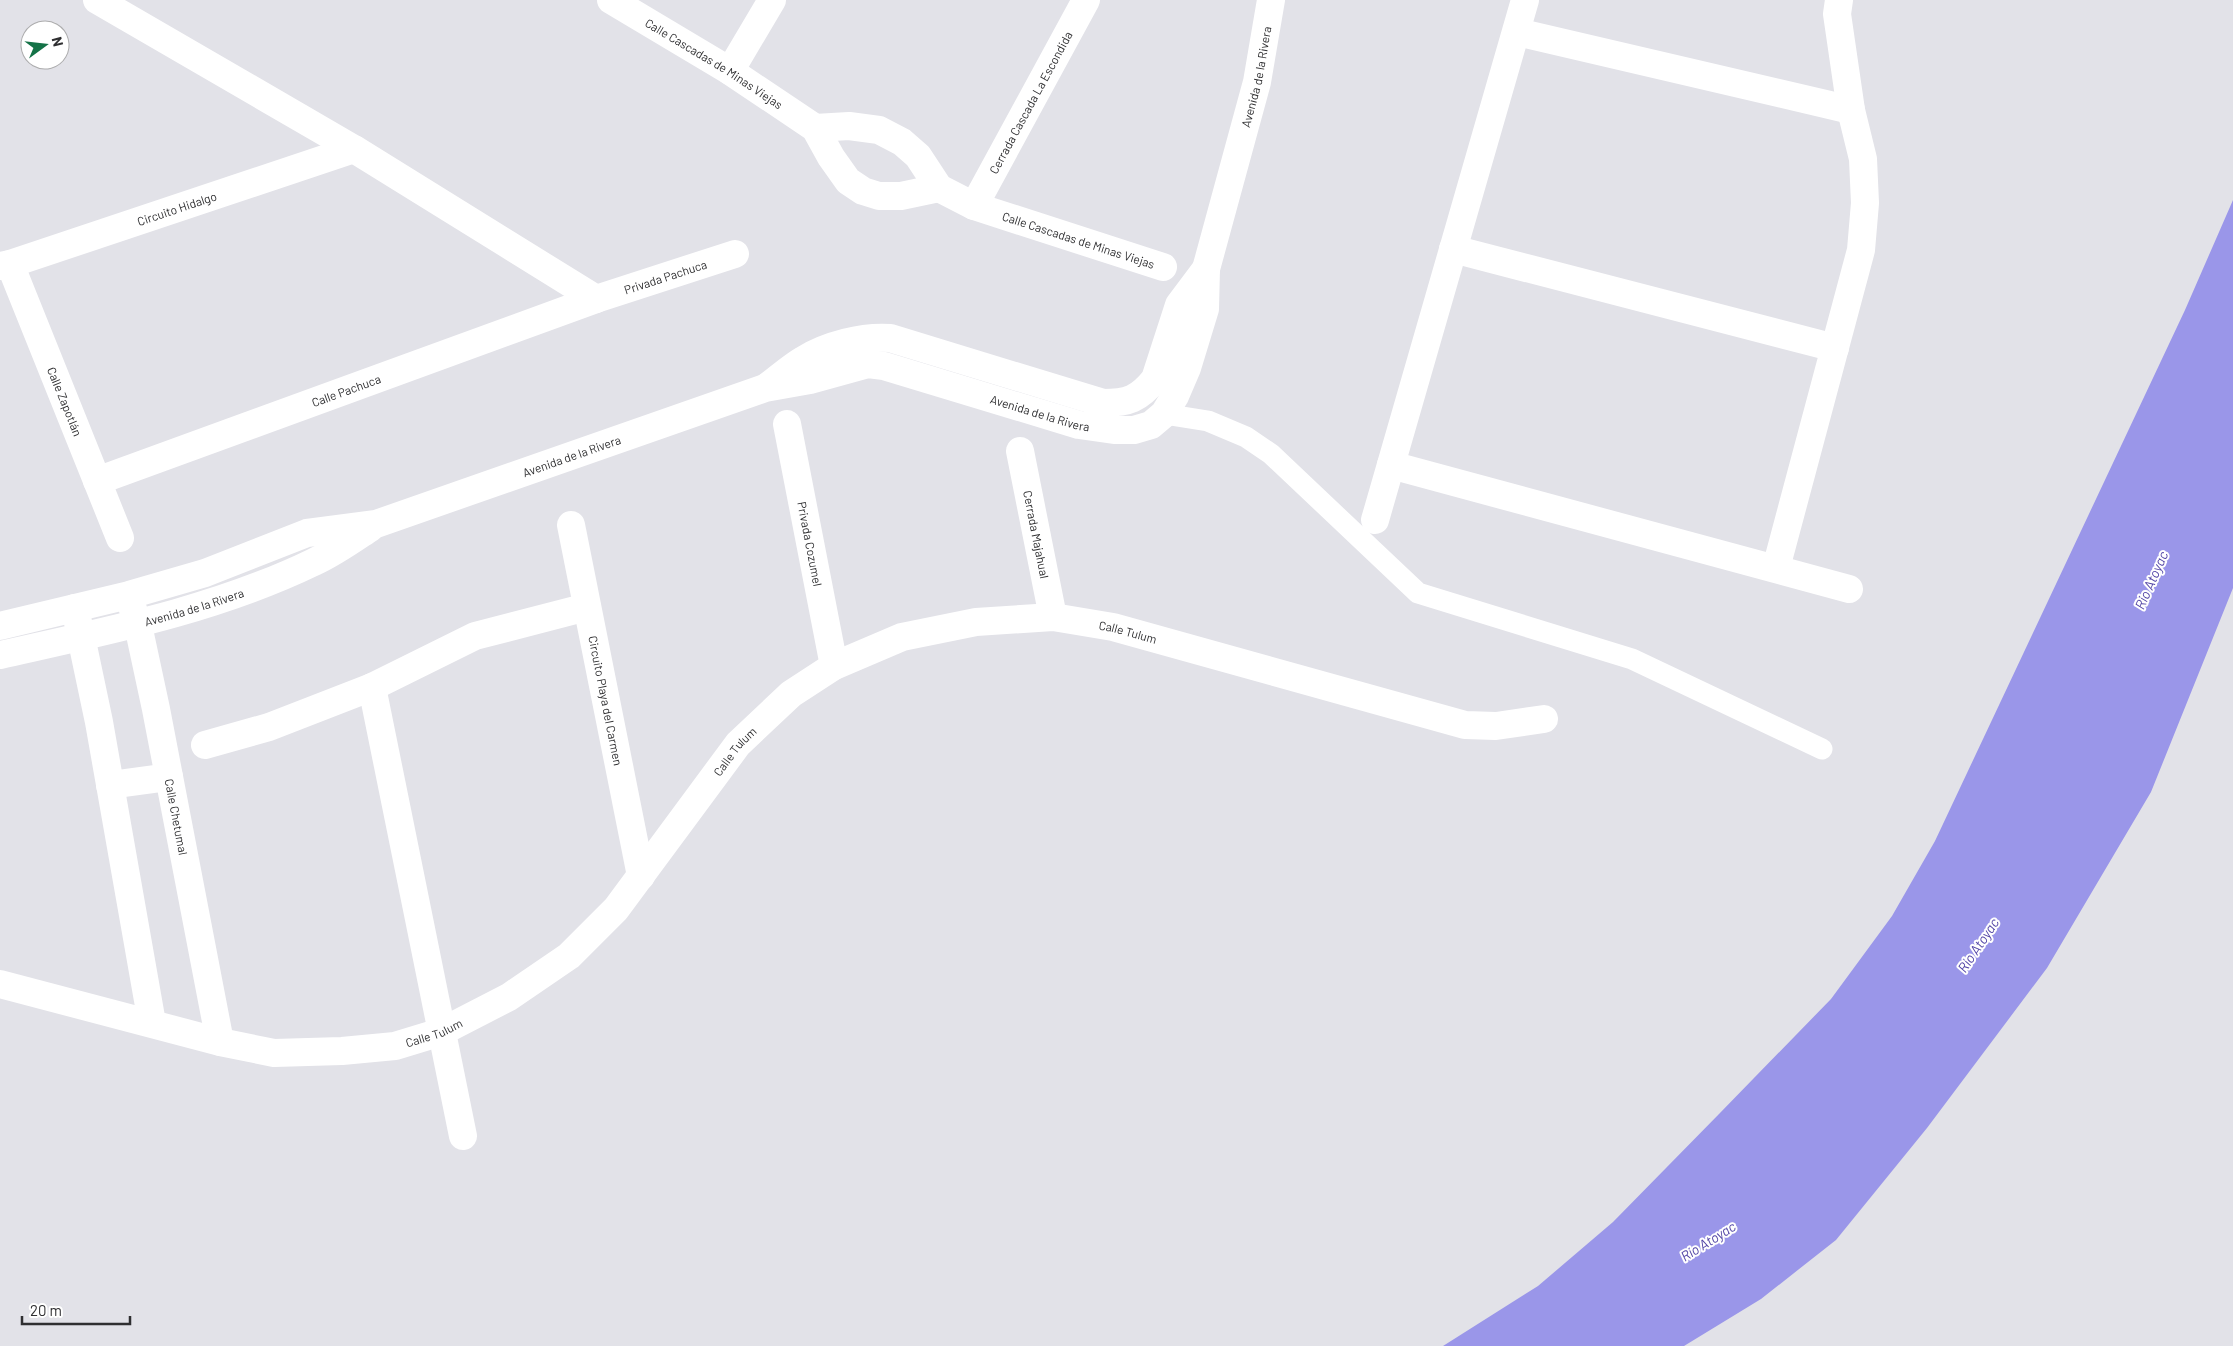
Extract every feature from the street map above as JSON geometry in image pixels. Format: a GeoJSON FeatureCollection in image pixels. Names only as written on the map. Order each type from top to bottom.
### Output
{"type":"FeatureCollection","features":[{"type":"Feature","properties":{"kind":"street"},"geometry":{"type":"LineString","coordinates":[[96,0],[354,149],[596,299]]}},
{"type":"Feature","properties":{"kind":"street","name":"Calle Cascadas de Minas Viejas"},"geometry":{"type":"LineString","coordinates":[[611,0],[730,71],[816,128],[831,157],[848,181],[863,191],[880,196],[900,196],[939,188]]}},
{"type":"Feature","properties":{"kind":"street"},"geometry":{"type":"LineString","coordinates":[[730,71],[772,0]]}},
{"type":"Feature","properties":{"kind":"street","name":"Cerrada Cascada La Escondida"},"geometry":{"type":"LineString","coordinates":[[974,206],[1086,0]]}},
{"type":"Feature","properties":{"kind":"street","name":"Avenida de la Rivera"},"geometry":{"type":"LineString","coordinates":[[0,626],[129,595],[204,573],[307,533],[376,524],[765,388],[810,380],[868,364],[884,366],[1079,425],[1114,430],[1134,430],[1151,425],[1164,414],[1175,396],[1188,368],[1205,309],[1206,269],[1256,82],[1271,0]]}},
{"type":"Feature","properties":{"kind":"street"},"geometry":{"type":"LineString","coordinates":[[1375,520],[1525,0]]}},
{"type":"Feature","properties":{"kind":"street"},"geometry":{"type":"LineString","coordinates":[[1776,568],[1861,250],[1866,203],[1863,159],[1850,110],[1837,14],[1839,0]]}},
{"type":"Feature","properties":{"kind":"street"},"geometry":{"type":"LineString","coordinates":[[1517,32],[1850,110]]}},
{"type":"Feature","properties":{"kind":"street","name":"Calle Cascadas de Minas Viejas"},"geometry":{"type":"LineString","coordinates":[[816,128],[849,126],[878,130],[902,142],[918,156],[939,188],[974,206],[1163,267]]}},
{"type":"Feature","properties":{"kind":"street","name":"Circuito Hidalgo"},"geometry":{"type":"LineString","coordinates":[[5,265],[354,149]]}},
{"type":"Feature","properties":{"kind":"street"},"geometry":{"type":"LineString","coordinates":[[1454,249],[1836,348]]}},
{"type":"Feature","properties":{"kind":"street","name":"Privada Pachuca"},"geometry":{"type":"LineString","coordinates":[[596,299],[735,254]]}},
{"type":"Feature","properties":{"kind":"street","name":"Calle Zapotlán"},"geometry":{"type":"LineString","coordinates":[[5,265],[120,538]]}},
{"type":"Feature","properties":{"kind":"street","name":"Avenida de la Rivera"},"geometry":{"type":"LineString","coordinates":[[765,388],[804,359],[841,344],[872,337],[890,338],[1103,403],[1123,403],[1135,398],[1148,388],[1155,379],[1179,305],[1206,269]]}},
{"type":"Feature","properties":{"kind":"street","name":"Calle Pachuca"},"geometry":{"type":"LineString","coordinates":[[97,481],[596,299]]}},
{"type":"Feature","properties":{"kind":"street","name":"Privada Cozumel"},"geometry":{"type":"LineString","coordinates":[[787,424],[834,666]]}},
{"type":"Feature","properties":{"kind":"street","name":"Cerrada Majahual"},"geometry":{"type":"LineString","coordinates":[[1020,451],[1053,618]]}},
{"type":"Feature","properties":{"kind":"street"},"geometry":{"type":"LineString","coordinates":[[1391,465],[1849,589]]}},
{"type":"Feature","properties":{"kind":"street","name":"Avenida de la Rivera"},"geometry":{"type":"LineString","coordinates":[[0,655],[138,625],[205,606],[316,562],[376,524]]}},
{"type":"Feature","properties":{"kind":"street","name":"Circuito Playa del Carmen"},"geometry":{"type":"LineString","coordinates":[[571,525],[641,876]]}},
{"type":"Feature","properties":{"kind":"street","name":"Calle Chetumal"},"geometry":{"type":"LineString","coordinates":[[129,595],[138,625],[169,777],[220,1042]]}},
{"type":"Feature","properties":{"kind":"street"},"geometry":{"type":"LineString","coordinates":[[206,745],[269,727],[372,688],[475,636],[587,607]]}},
{"type":"Feature","properties":{"kind":"street"},"geometry":{"type":"LineString","coordinates":[[75,608],[110,785],[152,1023]]}},
{"type":"Feature","properties":{"kind":"street","name":"Calle Tulum"},"geometry":{"type":"LineString","coordinates":[[1,977],[220,1042],[274,1053],[342,1051],[394,1046],[442,1032],[509,997],[569,956],[616,909],[738,744],[791,694],[834,666],[902,637],[976,622],[1053,618],[1113,627],[1465,725],[1496,726],[1544,719]]}},
{"type":"Feature","properties":{"kind":"street"},"geometry":{"type":"LineString","coordinates":[[372,688],[462,1136]]}},
{"type":"Feature","properties":{"kind":"street"},"geometry":{"type":"LineString","coordinates":[[110,785],[169,777]]}},
{"type":"Feature","properties":{"kind":"lane"},"geometry":{"type":"LineString","coordinates":[[1164,414],[1208,420],[1246,437],[1271,454],[1418,593],[1632,659],[1822,749]]}},
{"type":"Feature","properties":{"kind":"water","name":"Río Atoyac"},"geometry":{"type":"Polygon","coordinates":[[[2233,200],[2233,588],[2151,792],[2047,968],[1927,1128],[1836,1240],[1761,1299],[1684,1346],[1443,1346],[1538,1286],[1613,1222],[1831,999],[1892,916],[1935,841],[2185,310],[2233,200]]]}}]}
